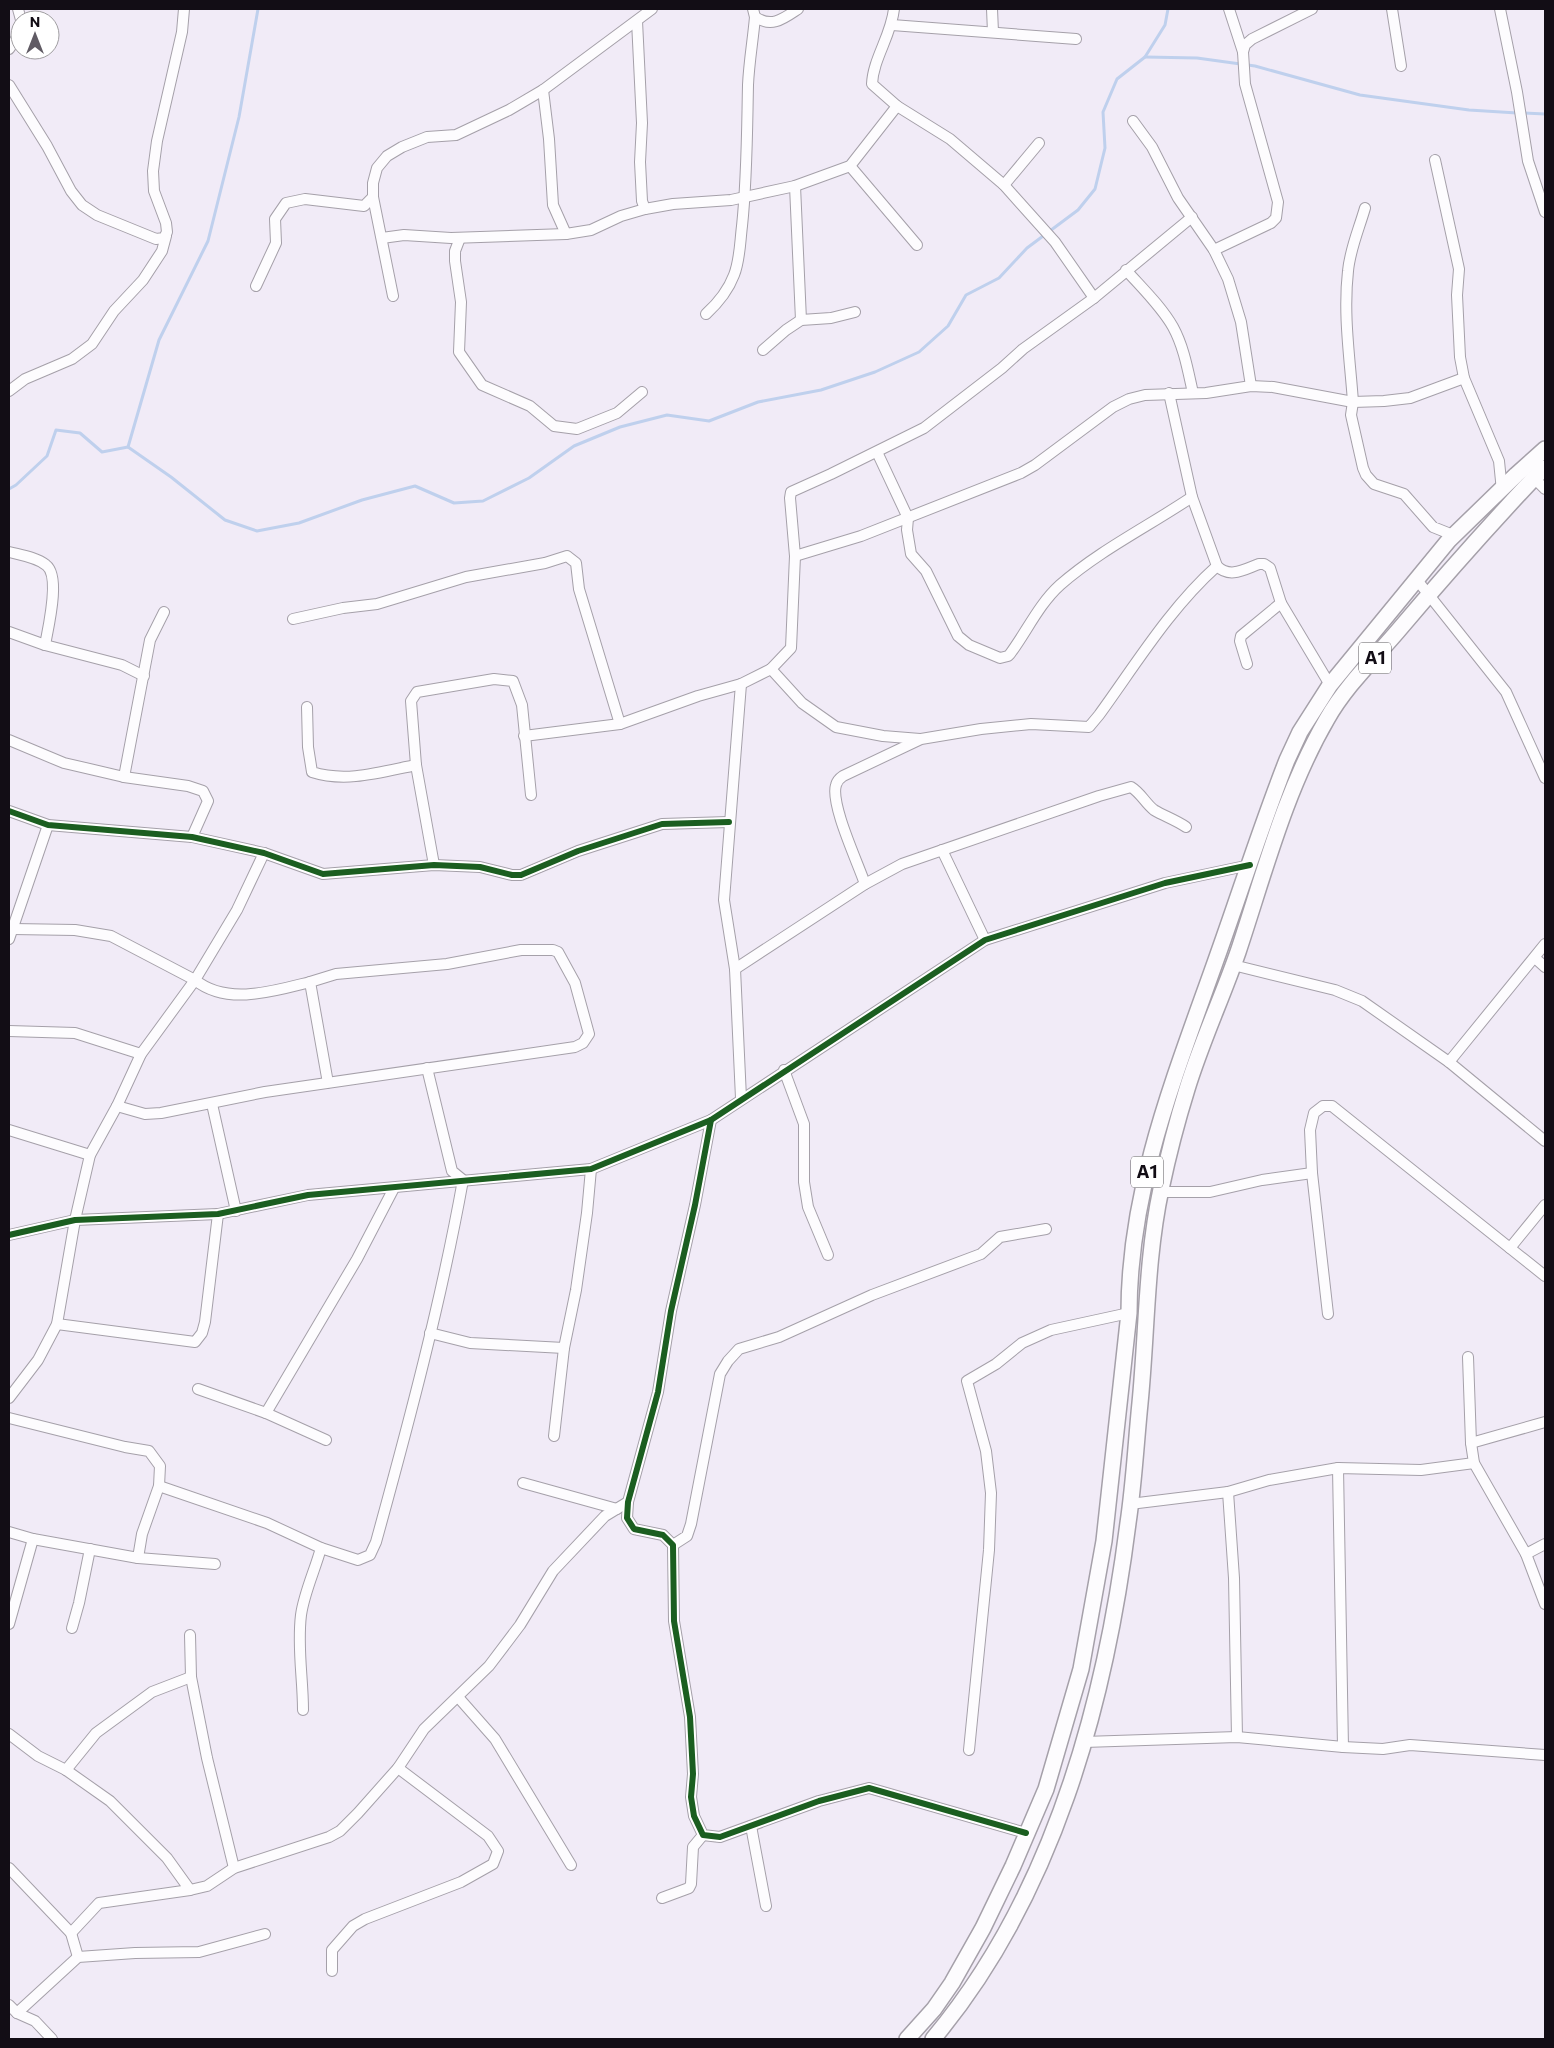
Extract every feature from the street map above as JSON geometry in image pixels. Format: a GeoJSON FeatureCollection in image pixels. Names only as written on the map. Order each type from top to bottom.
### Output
{"type":"FeatureCollection","features":[{"type":"Feature","properties":{"kind":"highway","name":"A1"},"geometry":{"type":"LineString","coordinates":[[907,2039],[934,2009],[952,1983],[982,1928],[1046,1789],[1081,1669],[1104,1541],[1129,1314],[1129,1281],[1138,1213],[1153,1144],[1174,1078],[1290,753],[1300,732],[1330,685],[1449,540],[1545,449]]}},
{"type":"Feature","properties":{"kind":"highway","name":"A1"},"geometry":{"type":"LineString","coordinates":[[933,2039],[962,2003],[1025,1900],[1068,1796],[1084,1742],[1102,1673],[1121,1575],[1130,1504],[1150,1271],[1161,1192],[1187,1089],[1233,965],[1288,802],[1304,763],[1324,724],[1342,696],[1428,594],[1540,473]]}},
{"type":"Feature","properties":{"kind":"street"},"geometry":{"type":"LineString","coordinates":[[9,391],[24,379],[72,359],[92,344],[114,311],[143,280],[162,251],[166,236],[166,223],[154,191],[153,171],[157,141],[182,32],[184,9]]}},
{"type":"Feature","properties":{"kind":"street"},"geometry":{"type":"LineString","coordinates":[[393,296],[372,197],[373,182],[377,168],[387,156],[402,147],[427,137],[456,135],[470,130],[510,110],[543,90],[652,9]]}},
{"type":"Feature","properties":{"kind":"street"},"geometry":{"type":"LineString","coordinates":[[754,13],[765,22],[780,21],[798,9]]}},
{"type":"Feature","properties":{"kind":"street"},"geometry":{"type":"LineString","coordinates":[[894,9],[892,25],[874,70],[872,84],[897,106],[950,139],[1004,185],[1055,242],[1094,298]]}},
{"type":"Feature","properties":{"kind":"street"},"geometry":{"type":"LineString","coordinates":[[992,9],[993,32]]}},
{"type":"Feature","properties":{"kind":"street"},"geometry":{"type":"LineString","coordinates":[[1229,9],[1243,56]]}},
{"type":"Feature","properties":{"kind":"street"},"geometry":{"type":"LineString","coordinates":[[1214,250],[1271,223],[1276,218],[1277,195],[1243,77],[1245,45],[1252,39],[1312,9]]}},
{"type":"Feature","properties":{"kind":"street"},"geometry":{"type":"LineString","coordinates":[[1392,9],[1401,66]]}},
{"type":"Feature","properties":{"kind":"street"},"geometry":{"type":"LineString","coordinates":[[1500,9],[1517,92],[1528,161],[1545,212]]}},
{"type":"Feature","properties":{"kind":"street"},"geometry":{"type":"LineString","coordinates":[[706,314],[723,296],[735,274],[745,197],[749,117],[748,85],[754,13]]}},
{"type":"Feature","properties":{"kind":"street"},"geometry":{"type":"LineString","coordinates":[[637,21],[642,123],[642,201],[645,209]]}},
{"type":"Feature","properties":{"kind":"street"},"geometry":{"type":"LineString","coordinates":[[892,25],[1076,39]]}},
{"type":"Feature","properties":{"kind":"street"},"geometry":{"type":"LineString","coordinates":[[9,85],[47,146],[71,191],[82,205],[97,215],[156,239],[166,236]]}},
{"type":"Feature","properties":{"kind":"street"},"geometry":{"type":"LineString","coordinates":[[543,90],[549,139],[553,205],[566,234]]}},
{"type":"Feature","properties":{"kind":"street"},"geometry":{"type":"LineString","coordinates":[[382,238],[422,235],[460,238],[566,234],[591,230],[621,216],[645,209],[745,197],[794,186],[850,166],[897,106]]}},
{"type":"Feature","properties":{"kind":"street"},"geometry":{"type":"LineString","coordinates":[[1134,121],[1152,148],[1178,198],[1214,250],[1228,280],[1239,315],[1251,386]]}},
{"type":"Feature","properties":{"kind":"street"},"geometry":{"type":"LineString","coordinates":[[1004,185],[1039,143]]}},
{"type":"Feature","properties":{"kind":"street"},"geometry":{"type":"LineString","coordinates":[[1435,160],[1459,269],[1457,295],[1460,356],[1464,378],[1498,461],[1502,491]]}},
{"type":"Feature","properties":{"kind":"street"},"geometry":{"type":"LineString","coordinates":[[850,166],[917,245]]}},
{"type":"Feature","properties":{"kind":"street"},"geometry":{"type":"LineString","coordinates":[[794,186],[799,238],[801,320]]}},
{"type":"Feature","properties":{"kind":"street"},"geometry":{"type":"LineString","coordinates":[[256,286],[276,243],[275,219],[286,203],[305,200],[364,206],[372,197]]}},
{"type":"Feature","properties":{"kind":"street"},"geometry":{"type":"LineString","coordinates":[[1365,208],[1351,252],[1346,313],[1353,402],[1351,415],[1363,468],[1368,479],[1374,484],[1404,494],[1433,527],[1453,535],[1449,540]]}},
{"type":"Feature","properties":{"kind":"street"},"geometry":{"type":"LineString","coordinates":[[524,736],[620,724],[698,696],[741,684],[771,669],[791,648],[795,556],[791,492],[924,428],[1002,368],[1023,349],[1094,298],[1192,217]]}},
{"type":"Feature","properties":{"kind":"street"},"geometry":{"type":"LineString","coordinates":[[460,238],[455,251],[461,302],[461,336],[458,352],[482,385],[530,406],[554,426],[577,429],[617,412],[642,392]]}},
{"type":"Feature","properties":{"kind":"street"},"geometry":{"type":"LineString","coordinates":[[1126,270],[1150,297],[1173,328],[1183,351],[1194,393]]}},
{"type":"Feature","properties":{"kind":"street"},"geometry":{"type":"LineString","coordinates":[[763,350],[801,320],[831,318],[855,312]]}},
{"type":"Feature","properties":{"kind":"street"},"geometry":{"type":"LineString","coordinates":[[795,556],[861,536],[1021,473],[1121,403],[1146,395],[1194,393],[1251,386],[1273,387],[1353,402],[1384,401],[1410,398],[1464,378]]}},
{"type":"Feature","properties":{"kind":"street"},"geometry":{"type":"LineString","coordinates":[[1169,393],[1192,497],[1217,566],[1222,571],[1233,574],[1259,564],[1264,564],[1270,568],[1281,603],[1330,685]]}},
{"type":"Feature","properties":{"kind":"street"},"geometry":{"type":"LineString","coordinates":[[877,452],[908,518],[907,530],[911,554],[926,571],[958,636],[969,646],[1003,658],[1010,654],[1044,602],[1060,585],[1094,560],[1192,497]]}},
{"type":"Feature","properties":{"kind":"street"},"geometry":{"type":"LineString","coordinates":[[1540,473],[1545,489]]}},
{"type":"Feature","properties":{"kind":"street"},"geometry":{"type":"LineString","coordinates":[[9,552],[40,561],[49,567],[51,571],[53,578],[52,600],[45,645]]}},
{"type":"Feature","properties":{"kind":"street"},"geometry":{"type":"LineString","coordinates":[[293,619],[344,608],[378,604],[466,577],[546,563],[567,556],[576,562],[579,574],[579,589],[620,724]]}},
{"type":"Feature","properties":{"kind":"street"},"geometry":{"type":"LineString","coordinates":[[771,669],[802,703],[836,727],[883,736],[921,739],[981,729],[1030,724],[1089,727],[1159,630],[1198,583],[1217,566]]}},
{"type":"Feature","properties":{"kind":"street"},"geometry":{"type":"LineString","coordinates":[[1417,580],[1506,692],[1545,778]]}},
{"type":"Feature","properties":{"kind":"street"},"geometry":{"type":"LineString","coordinates":[[1247,664],[1240,641],[1241,636],[1281,603]]}},
{"type":"Feature","properties":{"kind":"street"},"geometry":{"type":"LineString","coordinates":[[124,777],[150,640],[164,612]]}},
{"type":"Feature","properties":{"kind":"street"},"geometry":{"type":"LineString","coordinates":[[9,632],[45,645],[122,665],[144,676]]}},
{"type":"Feature","properties":{"kind":"street"},"geometry":{"type":"LineString","coordinates":[[434,865],[416,765],[411,701],[417,692],[494,679],[513,681],[522,705],[530,795]]}},
{"type":"Feature","properties":{"kind":"street"},"geometry":{"type":"LineString","coordinates":[[741,684],[724,900],[735,969],[741,1098]]}},
{"type":"Feature","properties":{"kind":"street"},"geometry":{"type":"LineString","coordinates":[[307,707],[308,747],[312,772],[345,778],[416,765]]}},
{"type":"Feature","properties":{"kind":"street"},"geometry":{"type":"LineString","coordinates":[[865,884],[837,806],[836,782],[843,776],[921,739]]}},
{"type":"Feature","properties":{"kind":"street"},"geometry":{"type":"LineString","coordinates":[[9,740],[64,763],[124,777],[188,786],[203,791],[208,801],[192,838]]}},
{"type":"Feature","properties":{"kind":"street"},"geometry":{"type":"LineString","coordinates":[[735,969],[865,884],[902,864],[1099,796],[1131,787],[1137,790],[1144,802],[1186,827]]}},
{"type":"Feature","properties":{"kind":"street"},"geometry":{"type":"LineString","coordinates":[[9,811],[48,825],[192,838],[264,853],[323,874],[434,865],[480,867],[512,875],[522,874],[578,851],[662,824],[729,822]]}},
{"type":"Feature","properties":{"kind":"street"},"geometry":{"type":"LineString","coordinates":[[9,939],[48,825]]}},
{"type":"Feature","properties":{"kind":"street"},"geometry":{"type":"LineString","coordinates":[[942,850],[984,940]]}},
{"type":"Feature","properties":{"kind":"street"},"geometry":{"type":"LineString","coordinates":[[9,1398],[38,1360],[57,1324],[74,1220],[90,1155],[117,1106],[141,1054],[194,980],[237,910],[264,853]]}},
{"type":"Feature","properties":{"kind":"street"},"geometry":{"type":"LineString","coordinates":[[9,1234],[74,1220],[218,1214],[308,1195],[591,1169],[711,1120],[741,1098],[984,940],[1165,883],[1250,865]]}},
{"type":"Feature","properties":{"kind":"street"},"geometry":{"type":"LineString","coordinates":[[13,929],[75,930],[111,936],[194,980],[205,988],[231,993],[264,993],[336,974],[447,964],[521,950],[552,950],[558,952],[575,983],[588,1034],[584,1044],[575,1047],[265,1092],[161,1113],[145,1114],[117,1106]]}},
{"type":"Feature","properties":{"kind":"street"},"geometry":{"type":"LineString","coordinates":[[1449,1062],[1545,944]]}},
{"type":"Feature","properties":{"kind":"street"},"geometry":{"type":"LineString","coordinates":[[1535,958],[1545,967]]}},
{"type":"Feature","properties":{"kind":"street"},"geometry":{"type":"LineString","coordinates":[[1233,965],[1335,990],[1362,1001],[1449,1062],[1545,1140]]}},
{"type":"Feature","properties":{"kind":"street"},"geometry":{"type":"LineString","coordinates":[[310,982],[328,1083]]}},
{"type":"Feature","properties":{"kind":"street"},"geometry":{"type":"LineString","coordinates":[[9,1031],[74,1033],[141,1054]]}},
{"type":"Feature","properties":{"kind":"street"},"geometry":{"type":"LineString","coordinates":[[427,1068],[452,1171],[463,1180]]}},
{"type":"Feature","properties":{"kind":"street"},"geometry":{"type":"LineString","coordinates":[[784,1070],[804,1124],[804,1182],[808,1207],[828,1255]]}},
{"type":"Feature","properties":{"kind":"street"},"geometry":{"type":"LineString","coordinates":[[212,1104],[236,1211]]}},
{"type":"Feature","properties":{"kind":"street"},"geometry":{"type":"LineString","coordinates":[[1328,1314],[1312,1173],[1310,1130],[1314,1113],[1323,1106],[1332,1106],[1545,1276]]}},
{"type":"Feature","properties":{"kind":"street"},"geometry":{"type":"LineString","coordinates":[[703,1835],[694,1816],[690,1716],[674,1621],[672,1545],[664,1535],[634,1529],[627,1518],[628,1502],[658,1392],[671,1311],[695,1205],[711,1120]]}},
{"type":"Feature","properties":{"kind":"street"},"geometry":{"type":"LineString","coordinates":[[9,1130],[90,1155]]}},
{"type":"Feature","properties":{"kind":"street"},"geometry":{"type":"LineString","coordinates":[[554,1436],[564,1348],[576,1290],[591,1169]]}},
{"type":"Feature","properties":{"kind":"street"},"geometry":{"type":"LineString","coordinates":[[1161,1192],[1210,1192],[1262,1180],[1312,1173]]}},
{"type":"Feature","properties":{"kind":"street"},"geometry":{"type":"LineString","coordinates":[[159,1486],[267,1523],[321,1548],[358,1560],[370,1555],[376,1542],[403,1444],[450,1256],[463,1180]]}},
{"type":"Feature","properties":{"kind":"street"},"geometry":{"type":"LineString","coordinates":[[266,1413],[357,1259],[394,1188]]}},
{"type":"Feature","properties":{"kind":"street"},"geometry":{"type":"LineString","coordinates":[[1510,1248],[1545,1205]]}},
{"type":"Feature","properties":{"kind":"street"},"geometry":{"type":"LineString","coordinates":[[57,1324],[195,1342],[202,1332],[204,1322],[218,1214]]}},
{"type":"Feature","properties":{"kind":"street"},"geometry":{"type":"LineString","coordinates":[[672,1545],[687,1536],[692,1524],[720,1374],[728,1360],[739,1349],[779,1337],[872,1294],[981,1254],[1000,1237],[1046,1229]]}},
{"type":"Feature","properties":{"kind":"street"},"geometry":{"type":"LineString","coordinates":[[969,1750],[989,1550],[991,1493],[986,1451],[967,1381],[996,1364],[1022,1343],[1051,1330],[1129,1314]]}},
{"type":"Feature","properties":{"kind":"street"},"geometry":{"type":"LineString","coordinates":[[430,1332],[470,1343],[564,1348]]}},
{"type":"Feature","properties":{"kind":"street"},"geometry":{"type":"LineString","coordinates":[[1468,1357],[1471,1443],[1474,1463],[1526,1554],[1545,1604]]}},
{"type":"Feature","properties":{"kind":"street"},"geometry":{"type":"LineString","coordinates":[[198,1388],[266,1413],[326,1440]]}},
{"type":"Feature","properties":{"kind":"street"},"geometry":{"type":"LineString","coordinates":[[9,1418],[124,1447],[149,1451],[160,1466],[159,1486],[142,1534],[138,1558]]}},
{"type":"Feature","properties":{"kind":"street"},"geometry":{"type":"LineString","coordinates":[[1471,1443],[1545,1422]]}},
{"type":"Feature","properties":{"kind":"street"},"geometry":{"type":"LineString","coordinates":[[1130,1504],[1228,1492],[1269,1480],[1338,1468],[1421,1470],[1474,1463]]}},
{"type":"Feature","properties":{"kind":"street"},"geometry":{"type":"LineString","coordinates":[[1338,1468],[1343,1747]]}},
{"type":"Feature","properties":{"kind":"street"},"geometry":{"type":"LineString","coordinates":[[523,1483],[617,1508]]}},
{"type":"Feature","properties":{"kind":"street"},"geometry":{"type":"LineString","coordinates":[[1228,1492],[1234,1578],[1237,1737]]}},
{"type":"Feature","properties":{"kind":"street"},"geometry":{"type":"LineString","coordinates":[[71,1933],[99,1903],[207,1886],[234,1868],[329,1837],[340,1831],[358,1814],[398,1768],[424,1728],[489,1666],[520,1625],[553,1571],[606,1516],[628,1502]]}},
{"type":"Feature","properties":{"kind":"street"},"geometry":{"type":"LineString","coordinates":[[9,1532],[33,1539],[138,1558],[215,1564]]}},
{"type":"Feature","properties":{"kind":"street"},"geometry":{"type":"LineString","coordinates":[[9,1624],[33,1539]]}},
{"type":"Feature","properties":{"kind":"street"},"geometry":{"type":"LineString","coordinates":[[1526,1554],[1545,1544]]}},
{"type":"Feature","properties":{"kind":"street"},"geometry":{"type":"LineString","coordinates":[[303,1710],[303,1686],[299,1652],[302,1612],[321,1548]]}},
{"type":"Feature","properties":{"kind":"street"},"geometry":{"type":"LineString","coordinates":[[72,1628],[90,1549]]}},
{"type":"Feature","properties":{"kind":"street"},"geometry":{"type":"LineString","coordinates":[[190,1635],[191,1678],[206,1758],[234,1868]]}},
{"type":"Feature","properties":{"kind":"street"},"geometry":{"type":"LineString","coordinates":[[66,1770],[96,1733],[152,1692],[191,1678]]}},
{"type":"Feature","properties":{"kind":"street"},"geometry":{"type":"LineString","coordinates":[[458,1697],[495,1739],[571,1865]]}},
{"type":"Feature","properties":{"kind":"street"},"geometry":{"type":"LineString","coordinates":[[9,1734],[38,1756],[66,1770],[110,1801],[167,1858],[190,1890]]}},
{"type":"Feature","properties":{"kind":"street"},"geometry":{"type":"LineString","coordinates":[[1084,1742],[1237,1737],[1343,1747],[1383,1749],[1410,1745],[1545,1756]]}},
{"type":"Feature","properties":{"kind":"street"},"geometry":{"type":"LineString","coordinates":[[332,1971],[332,1950],[354,1926],[391,1908],[461,1882],[493,1864],[498,1851],[488,1836],[398,1768]]}},
{"type":"Feature","properties":{"kind":"street"},"geometry":{"type":"LineString","coordinates":[[703,1835],[720,1836],[819,1801],[869,1788],[1026,1833]]}},
{"type":"Feature","properties":{"kind":"street"},"geometry":{"type":"LineString","coordinates":[[751,1826],[766,1906]]}},
{"type":"Feature","properties":{"kind":"street"},"geometry":{"type":"LineString","coordinates":[[662,1898],[689,1888],[691,1884],[693,1847],[703,1835]]}},
{"type":"Feature","properties":{"kind":"street"},"geometry":{"type":"LineString","coordinates":[[9,1868],[71,1933],[78,1957]]}},
{"type":"Feature","properties":{"kind":"street"},"geometry":{"type":"LineString","coordinates":[[17,2013],[78,1957],[135,1953],[199,1952],[265,1934]]}},
{"type":"Feature","properties":{"kind":"street"},"geometry":{"type":"LineString","coordinates":[[9,2005],[17,2013],[35,2021],[52,2039]]}},
{"type":"Feature","properties":{"kind":"waterway"},"geometry":{"type":"LineString","coordinates":[[128,447],[159,340],[208,241],[239,117],[258,9]]}},
{"type":"Feature","properties":{"kind":"waterway"},"geometry":{"type":"LineString","coordinates":[[9,489],[16,485],[47,456],[56,430],[80,433],[102,452],[128,447],[171,477],[225,520],[257,531],[299,523],[362,500],[415,486],[454,503],[483,501],[529,478],[574,446],[620,427],[667,415],[709,421],[758,402],[821,390],[875,372],[919,352],[948,326],[966,295],[999,278],[1027,248],[1078,210],[1095,189],[1105,148],[1103,112],[1117,79],[1145,57],[1165,25],[1168,9]]}},
{"type":"Feature","properties":{"kind":"waterway"},"geometry":{"type":"LineString","coordinates":[[1145,57],[1197,58],[1255,66],[1360,95],[1469,110],[1517,113]]}},
{"type":"Feature","properties":{"kind":"waterway"},"geometry":{"type":"LineString","coordinates":[[1523,113],[1545,114]]}},
{"type":"Feature","properties":{"kind":"cycle path"},"geometry":{"type":"LineString","coordinates":[[9,811],[48,825],[192,837],[264,853],[323,874],[434,865],[480,867],[512,875],[521,875],[578,851],[662,824],[729,822]]}},
{"type":"Feature","properties":{"kind":"cycle path"},"geometry":{"type":"LineString","coordinates":[[9,1235],[75,1220],[218,1214],[308,1195],[591,1169],[711,1120],[985,940],[1165,883],[1250,865]]}},
{"type":"Feature","properties":{"kind":"cycle path"},"geometry":{"type":"LineString","coordinates":[[711,1120],[695,1205],[671,1311],[658,1392],[628,1502],[627,1518],[634,1529],[663,1535],[673,1545],[674,1621],[690,1717],[693,1774],[691,1797],[694,1816],[703,1835],[720,1837],[819,1801],[869,1788],[1026,1833]]}}]}
